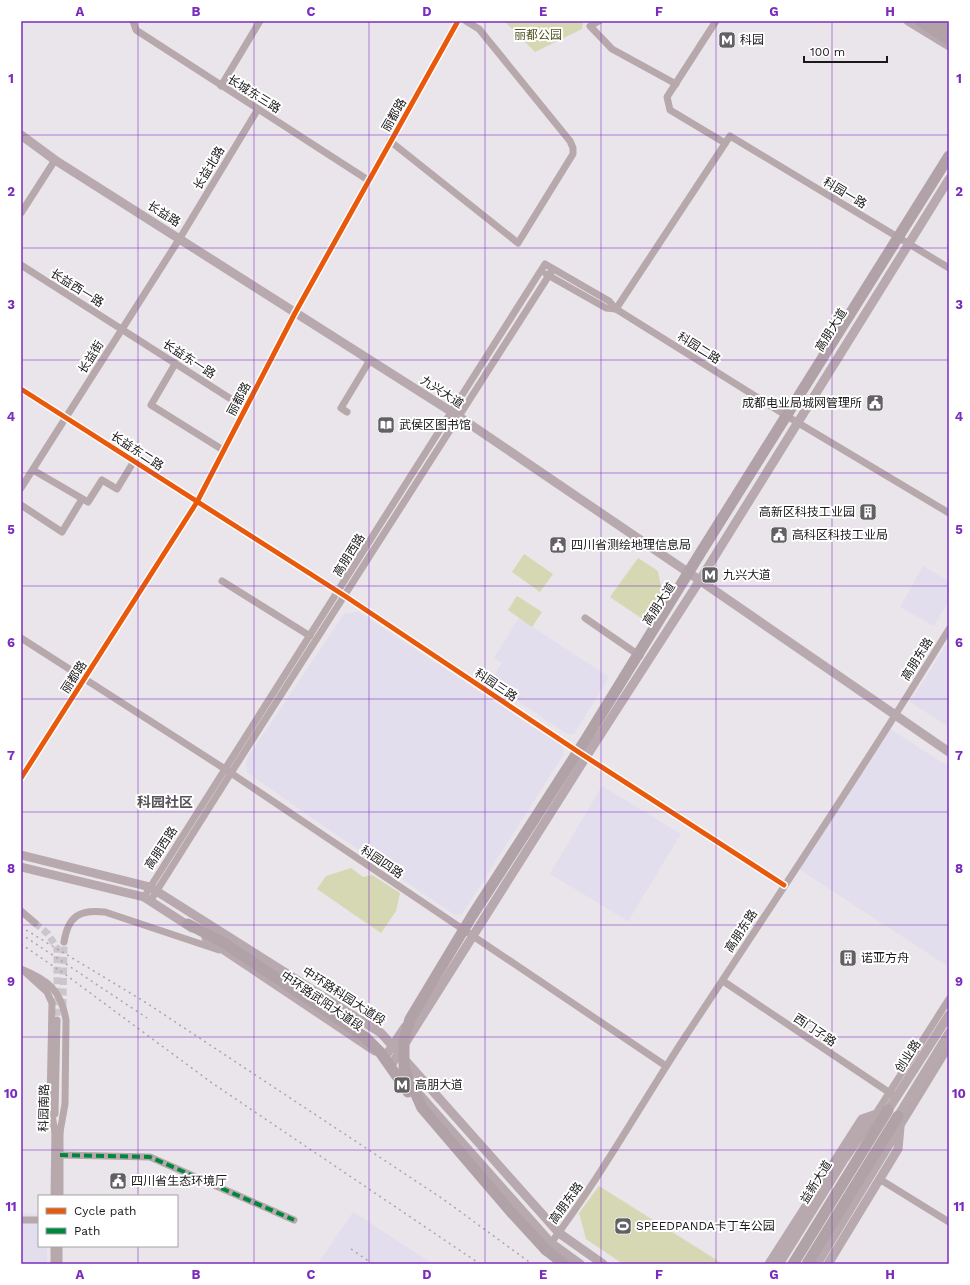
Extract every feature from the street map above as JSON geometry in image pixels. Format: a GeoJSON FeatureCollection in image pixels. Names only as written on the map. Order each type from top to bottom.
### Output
{"type":"FeatureCollection","features":[{"type":"Feature","properties":{"kind":"highway"},"geometry":{"type":"LineString","coordinates":[[920,21],[949,40]]}},
{"type":"Feature","properties":{"kind":"highway"},"geometry":{"type":"LineString","coordinates":[[933,21],[949,31]]}},
{"type":"Feature","properties":{"kind":"highway"},"geometry":{"type":"LineString","coordinates":[[422,1108],[404,1068],[404,1040],[410,1018],[476,910],[635,660],[949,156]]}},
{"type":"Feature","properties":{"kind":"highway"},"geometry":{"type":"LineString","coordinates":[[583,755],[595,716],[681,576],[701,552]]}},
{"type":"Feature","properties":{"kind":"highway"},"geometry":{"type":"LineString","coordinates":[[188,924],[365,1037],[380,1052],[408,1092],[511,1212],[546,1250],[564,1264]]}},
{"type":"Feature","properties":{"kind":"highway"},"geometry":{"type":"LineString","coordinates":[[793,1264],[848,1164],[895,1118]]}},
{"type":"Feature","properties":{"kind":"highway"},"geometry":{"type":"LineString","coordinates":[[807,1264],[866,1176],[895,1118]]}},
{"type":"Feature","properties":{"kind":"main road"},"geometry":{"type":"LineString","coordinates":[[908,21],[949,46]]}},
{"type":"Feature","properties":{"kind":"main road","name":"长益路"},"geometry":{"type":"LineString","coordinates":[[21,135],[55,160],[180,238],[295,313]]}},
{"type":"Feature","properties":{"kind":"main road","name":"高朋大道"},"geometry":{"type":"LineString","coordinates":[[905,242],[949,162]]}},
{"type":"Feature","properties":{"kind":"main road","name":"高朋大道"},"geometry":{"type":"LineString","coordinates":[[392,1064],[396,1050],[468,934],[583,755],[700,580],[794,420],[905,242],[949,179]]}},
{"type":"Feature","properties":{"kind":"main road","name":"九兴大道"},"geometry":{"type":"LineString","coordinates":[[295,313],[455,414],[692,574],[949,752]]}},
{"type":"Feature","properties":{"kind":"main road","name":"高朋大道"},"geometry":{"type":"LineString","coordinates":[[583,755],[640,656],[692,574],[794,420]]}},
{"type":"Feature","properties":{"kind":"main road"},"geometry":{"type":"LineString","coordinates":[[21,855],[153,889]]}},
{"type":"Feature","properties":{"kind":"main road"},"geometry":{"type":"LineString","coordinates":[[21,867],[148,899],[188,924]]}},
{"type":"Feature","properties":{"kind":"main road","name":"中环路科园大道段"},"geometry":{"type":"LineString","coordinates":[[153,889],[381,1033],[558,1233],[603,1264]]}},
{"type":"Feature","properties":{"kind":"main road","name":"中环路武阳大道段"},"geometry":{"type":"LineString","coordinates":[[224,947],[385,1057],[551,1244],[580,1264]]}},
{"type":"Feature","properties":{"kind":"main road","name":"创业路"},"geometry":{"type":"LineString","coordinates":[[895,1118],[893,1095],[949,1015]]}},
{"type":"Feature","properties":{"kind":"main road","name":"创业路"},"geometry":{"type":"LineString","coordinates":[[895,1118],[949,1033]]}},
{"type":"Feature","properties":{"kind":"main road","name":"高朋大道"},"geometry":{"type":"LineString","coordinates":[[385,1057],[396,1050]]}},
{"type":"Feature","properties":{"kind":"main road"},"geometry":{"type":"LineString","coordinates":[[769,1264],[862,1119],[875,1115],[895,1118],[898,1149],[881,1180],[828,1264]]}},
{"type":"Feature","properties":{"kind":"main road","name":"益新大道"},"geometry":{"type":"LineString","coordinates":[[780,1264],[848,1164],[875,1115]]}},
{"type":"Feature","properties":{"kind":"main road"},"geometry":{"type":"LineString","coordinates":[[817,1264],[866,1176]]}},
{"type":"Feature","properties":{"kind":"street","name":"长城东三路"},"geometry":{"type":"LineString","coordinates":[[133,21],[136,30],[368,180]]}},
{"type":"Feature","properties":{"kind":"street"},"geometry":{"type":"LineString","coordinates":[[221,86],[260,21]]}},
{"type":"Feature","properties":{"kind":"street","name":"丽都路"},"geometry":{"type":"LineString","coordinates":[[21,778],[197,502],[295,313],[458,21]]}},
{"type":"Feature","properties":{"kind":"street"},"geometry":{"type":"LineString","coordinates":[[390,141],[518,243],[573,154],[573,148],[570,141],[479,29],[466,21]]}},
{"type":"Feature","properties":{"kind":"street"},"geometry":{"type":"LineString","coordinates":[[599,21],[590,26],[612,49],[676,84]]}},
{"type":"Feature","properties":{"kind":"street"},"geometry":{"type":"LineString","coordinates":[[616,309],[725,143],[670,110],[667,97],[716,21]]}},
{"type":"Feature","properties":{"kind":"street","name":"长益北路"},"geometry":{"type":"LineString","coordinates":[[180,238],[258,109]]}},
{"type":"Feature","properties":{"kind":"street","name":"科园一路"},"geometry":{"type":"LineString","coordinates":[[725,143],[730,136],[949,268]]}},
{"type":"Feature","properties":{"kind":"street"},"geometry":{"type":"LineString","coordinates":[[21,213],[55,160]]}},
{"type":"Feature","properties":{"kind":"street","name":"长益街"},"geometry":{"type":"LineString","coordinates":[[21,488],[180,238]]}},
{"type":"Feature","properties":{"kind":"street","name":"高朋西路"},"geometry":{"type":"LineString","coordinates":[[148,899],[455,414],[545,264],[550,272],[455,414]]}},
{"type":"Feature","properties":{"kind":"street","name":"长益西一路"},"geometry":{"type":"LineString","coordinates":[[21,265],[121,329]]}},
{"type":"Feature","properties":{"kind":"street"},"geometry":{"type":"LineString","coordinates":[[540,271],[550,272]]}},
{"type":"Feature","properties":{"kind":"street","name":"科园二路"},"geometry":{"type":"LineString","coordinates":[[550,272],[606,308],[616,309],[794,420],[949,513]]}},
{"type":"Feature","properties":{"kind":"street","name":"长益东一路"},"geometry":{"type":"LineString","coordinates":[[121,329],[245,408]]}},
{"type":"Feature","properties":{"kind":"street"},"geometry":{"type":"LineString","coordinates":[[347,412],[341,408],[354,392],[370,360]]}},
{"type":"Feature","properties":{"kind":"street"},"geometry":{"type":"LineString","coordinates":[[175,364],[151,405],[223,450]]}},
{"type":"Feature","properties":{"kind":"street","name":"长益东二路"},"geometry":{"type":"LineString","coordinates":[[21,389],[197,502]]}},
{"type":"Feature","properties":{"kind":"street"},"geometry":{"type":"LineString","coordinates":[[32,470],[88,502],[102,480],[117,489],[134,461]]}},
{"type":"Feature","properties":{"kind":"street"},"geometry":{"type":"LineString","coordinates":[[21,505],[62,532],[82,499]]}},
{"type":"Feature","properties":{"kind":"street","name":"科园三路"},"geometry":{"type":"LineString","coordinates":[[197,502],[342,594],[583,755],[784,885]]}},
{"type":"Feature","properties":{"kind":"street"},"geometry":{"type":"LineString","coordinates":[[222,581],[310,636]]}},
{"type":"Feature","properties":{"kind":"street","name":"高朋西路"},"geometry":{"type":"LineString","coordinates":[[228,771],[310,636],[342,594]]}},
{"type":"Feature","properties":{"kind":"street"},"geometry":{"type":"LineString","coordinates":[[585,618],[640,656]]}},
{"type":"Feature","properties":{"kind":"street","name":"高朋东路"},"geometry":{"type":"LineString","coordinates":[[551,1244],[593,1185],[666,1066],[895,716],[949,630]]}},
{"type":"Feature","properties":{"kind":"street","name":"科园四路"},"geometry":{"type":"LineString","coordinates":[[21,638],[228,771],[666,1066]]}},
{"type":"Feature","properties":{"kind":"street"},"geometry":{"type":"LineString","coordinates":[[64,942],[66,930],[70,922],[84,912],[93,910],[105,912],[224,947]]}},
{"type":"Feature","properties":{"kind":"street"},"geometry":{"type":"LineString","coordinates":[[21,911],[35,924]]}},
{"type":"Feature","properties":{"kind":"street"},"geometry":{"type":"LineString","coordinates":[[21,969],[34,974],[52,986],[61,1001],[59,1020]]}},
{"type":"Feature","properties":{"kind":"street"},"geometry":{"type":"LineString","coordinates":[[21,969],[47,992],[59,1020]]}},
{"type":"Feature","properties":{"kind":"street","name":"西门子路"},"geometry":{"type":"LineString","coordinates":[[722,981],[893,1095]]}},
{"type":"Feature","properties":{"kind":"street"},"geometry":{"type":"LineString","coordinates":[[875,1115],[893,1095],[949,999]]}},
{"type":"Feature","properties":{"kind":"street","name":"科园南路"},"geometry":{"type":"LineString","coordinates":[[54,1195],[59,1020]]}},
{"type":"Feature","properties":{"kind":"street"},"geometry":{"type":"LineString","coordinates":[[895,1118],[949,1047]]}},
{"type":"Feature","properties":{"kind":"street","name":"科园南路"},"geometry":{"type":"LineString","coordinates":[[57,1132],[60,1155],[60,1195]]}},
{"type":"Feature","properties":{"kind":"street"},"geometry":{"type":"LineString","coordinates":[[60,1155],[150,1157],[294,1220]]}},
{"type":"Feature","properties":{"kind":"street"},"geometry":{"type":"LineString","coordinates":[[881,1180],[949,1222]]}},
{"type":"Feature","properties":{"kind":"street"},"geometry":{"type":"LineString","coordinates":[[21,1220],[38,1220]]}},
{"type":"Feature","properties":{"kind":"street"},"geometry":{"type":"LineString","coordinates":[[54,1247],[54,1264]]}},
{"type":"Feature","properties":{"kind":"street"},"geometry":{"type":"LineString","coordinates":[[59,1247],[59,1264]]}},
{"type":"Feature","properties":{"kind":"shaded area"},"geometry":{"type":"Polygon","coordinates":[[[923,566],[949,581],[949,600],[934,626],[900,607],[923,566]]]}},
{"type":"Feature","properties":{"kind":"shaded area"},"geometry":{"type":"Polygon","coordinates":[[[359,612],[562,746],[564,754],[462,914],[455,915],[335,834],[247,772],[246,760],[344,614],[359,612]]]}},
{"type":"Feature","properties":{"kind":"shaded area"},"geometry":{"type":"Polygon","coordinates":[[[519,618],[609,677],[574,734],[567,734],[490,682],[502,663],[494,658],[519,618]]]}},
{"type":"Feature","properties":{"kind":"shaded area"},"geometry":{"type":"Polygon","coordinates":[[[949,641],[949,727],[910,702],[949,641]]]}},
{"type":"Feature","properties":{"kind":"shaded area"},"geometry":{"type":"Polygon","coordinates":[[[890,729],[949,767],[949,967],[799,869],[890,729]]]}},
{"type":"Feature","properties":{"kind":"shaded area"},"geometry":{"type":"Polygon","coordinates":[[[602,786],[681,834],[628,921],[550,874],[602,786]]]}},
{"type":"Feature","properties":{"kind":"shaded area"},"geometry":{"type":"Polygon","coordinates":[[[353,1212],[433,1264],[318,1264],[353,1212]]]}},
{"type":"Feature","properties":{"kind":"shaded area"},"geometry":{"type":"Polygon","coordinates":[[[21,1213],[38,1214],[38,1247],[47,1247],[47,1264],[21,1264],[21,1213]]]}},
{"type":"Feature","properties":{"kind":"green space","name":"丽都公园"},"geometry":{"type":"Polygon","coordinates":[[[504,21],[585,21],[583,22],[582,29],[535,52],[504,21]]]}},
{"type":"Feature","properties":{"kind":"green space"},"geometry":{"type":"Polygon","coordinates":[[[524,554],[553,574],[540,592],[512,572],[524,554]]]}},
{"type":"Feature","properties":{"kind":"green space"},"geometry":{"type":"Polygon","coordinates":[[[638,558],[658,571],[662,592],[644,620],[610,597],[638,558]]]}},
{"type":"Feature","properties":{"kind":"green space"},"geometry":{"type":"Polygon","coordinates":[[[517,596],[542,612],[532,627],[508,610],[517,596]]]}},
{"type":"Feature","properties":{"kind":"green space"},"geometry":{"type":"Polygon","coordinates":[[[351,868],[363,877],[372,875],[400,893],[396,911],[381,933],[317,889],[326,876],[351,868]]]}},
{"type":"Feature","properties":{"kind":"green space","name":"SPEEDPANDA卡丁车公园"},"geometry":{"type":"Polygon","coordinates":[[[599,1186],[723,1264],[623,1264],[586,1239],[579,1213],[599,1186]]]}},
{"type":"Feature","properties":{"kind":"tunnel"},"geometry":{"type":"LineString","coordinates":[[35,923],[48,934],[57,948],[57,1020]]}},
{"type":"Feature","properties":{"kind":"tunnel"},"geometry":{"type":"LineString","coordinates":[[63,1006],[64,942]]}},
{"type":"Feature","properties":{"kind":"railway"},"geometry":{"type":"LineString","coordinates":[[21,927],[145,1002],[443,1199],[532,1264]]}},
{"type":"Feature","properties":{"kind":"railway"},"geometry":{"type":"LineString","coordinates":[[21,934],[147,1018]]}},
{"type":"Feature","properties":{"kind":"railway"},"geometry":{"type":"LineString","coordinates":[[21,944],[66,975],[212,1083],[480,1264]]}},
{"type":"Feature","properties":{"kind":"railway"},"geometry":{"type":"LineString","coordinates":[[351,1249],[373,1264]]}},
{"type":"Feature","properties":{"kind":"marked path"},"geometry":{"type":"LineString","coordinates":[[60,1155],[150,1157],[294,1220]]}},
{"type":"Feature","properties":{"kind":"cycle path"},"geometry":{"type":"LineString","coordinates":[[21,778],[197,502],[295,313],[458,21]]}},
{"type":"Feature","properties":{"kind":"cycle path"},"geometry":{"type":"LineString","coordinates":[[21,389],[345,596],[580,753],[784,885]]}},
{"type":"Feature","properties":{"kind":"place","name":"科园"},"geometry":{"type":"Point","coordinates":[727,40]}},
{"type":"Feature","properties":{"kind":"place","name":"成都电业局城网管理所"},"geometry":{"type":"Point","coordinates":[875,403]}},
{"type":"Feature","properties":{"kind":"place","name":"武侯区图书馆"},"geometry":{"type":"Point","coordinates":[386,425]}},
{"type":"Feature","properties":{"kind":"place","name":"高新区科技工业园"},"geometry":{"type":"Point","coordinates":[868,512]}},
{"type":"Feature","properties":{"kind":"place","name":"高科区科技工业局"},"geometry":{"type":"Point","coordinates":[779,535]}},
{"type":"Feature","properties":{"kind":"place","name":"四川省测绘地理信息局"},"geometry":{"type":"Point","coordinates":[558,545]}},
{"type":"Feature","properties":{"kind":"place","name":"九兴大道"},"geometry":{"type":"Point","coordinates":[710,575]}},
{"type":"Feature","properties":{"kind":"place","name":"诺亚方舟"},"geometry":{"type":"Point","coordinates":[848,958]}},
{"type":"Feature","properties":{"kind":"place","name":"高朋大道"},"geometry":{"type":"Point","coordinates":[402,1085]}},
{"type":"Feature","properties":{"kind":"place","name":"四川省生态环境厅"},"geometry":{"type":"Point","coordinates":[118,1181]}},
{"type":"Feature","properties":{"kind":"place","name":"SPEEDPANDA卡丁车公园"},"geometry":{"type":"Point","coordinates":[623,1226]}},
{"type":"Feature","properties":{"kind":"district","name":"科园社区"},"geometry":{"type":"Point","coordinates":[165,802]}}]}
